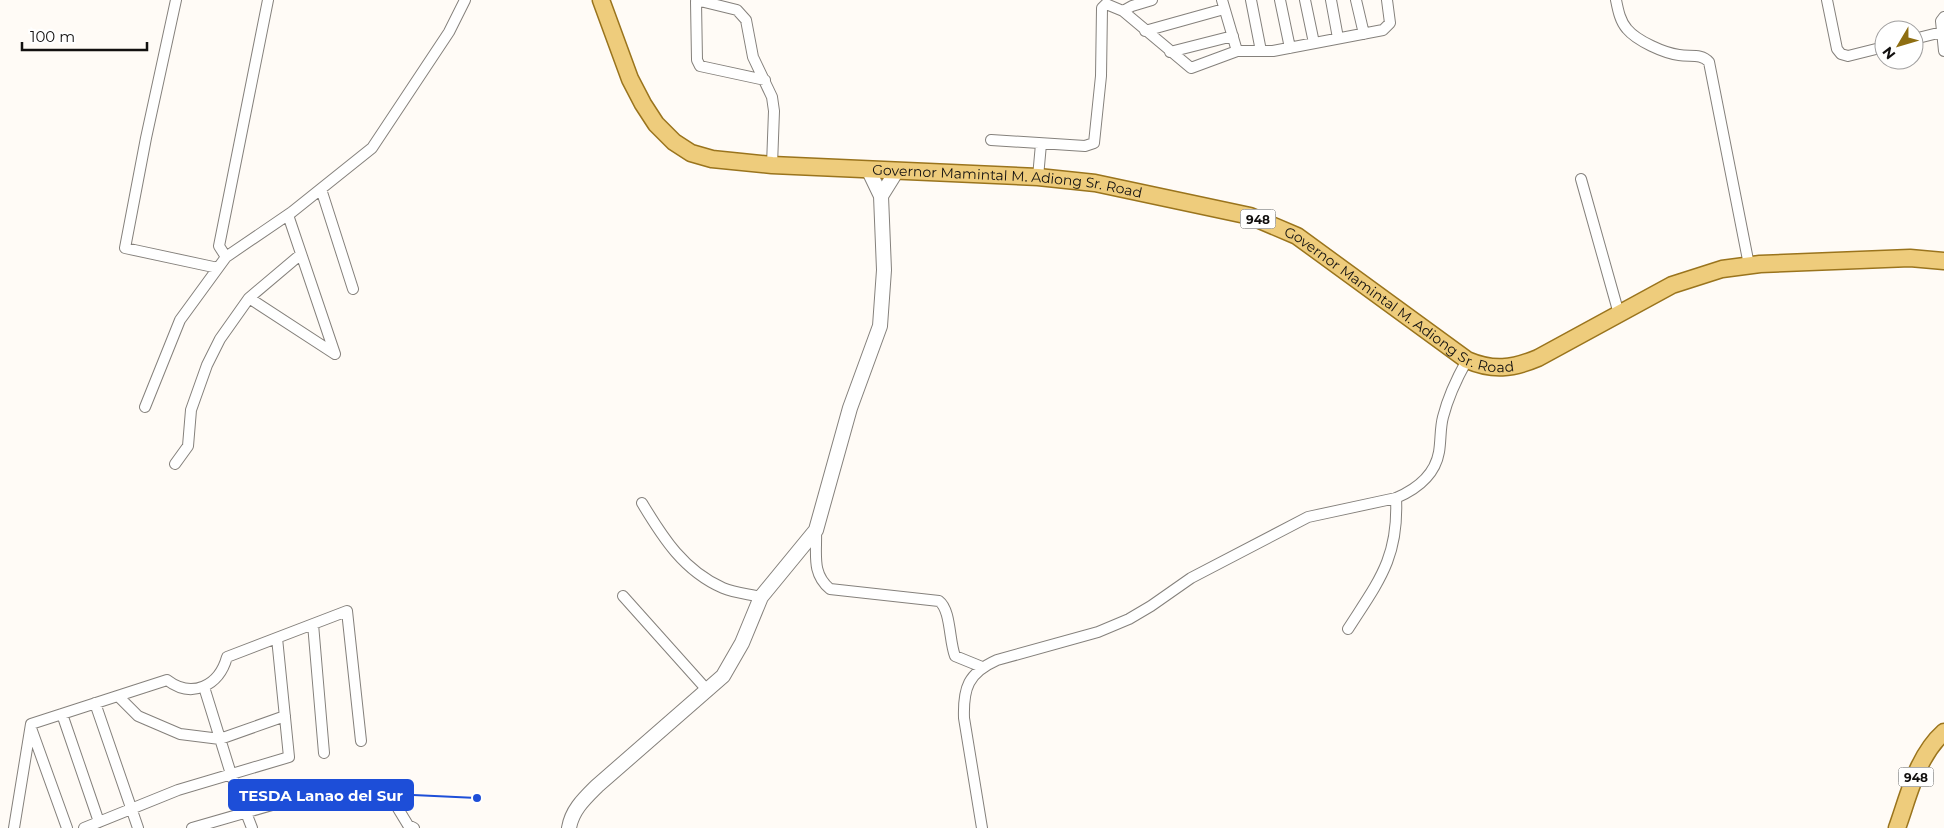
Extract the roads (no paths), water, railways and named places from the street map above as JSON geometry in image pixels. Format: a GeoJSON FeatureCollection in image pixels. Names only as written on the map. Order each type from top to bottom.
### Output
{"type":"FeatureCollection","features":[{"type":"Feature","properties":{"kind":"main road","name":"Governor Mamintal M. Adiong Sr. Road"},"geometry":{"type":"LineString","coordinates":[[601,0],[630,79],[643,104],[656,124],[674,142],[692,153],[712,159],[772,165],[869,171],[1038,177],[1095,182],[1250,216],[1273,224],[1297,236],[1467,360],[1490,368],[1518,367],[1672,285],[1694,276],[1722,269],[1749,265],[1910,258],[1944,261]]}},
{"type":"Feature","properties":{"kind":"main road","name":"948"},"geometry":{"type":"LineString","coordinates":[[1897,828],[1921,762],[1934,741],[1944,732]]}},
{"type":"Feature","properties":{"kind":"street"},"geometry":{"type":"LineString","coordinates":[[176,0],[146,138],[125,248],[218,268]]}},
{"type":"Feature","properties":{"kind":"street"},"geometry":{"type":"LineString","coordinates":[[226,258],[219,246],[268,0]]}},
{"type":"Feature","properties":{"kind":"street"},"geometry":{"type":"LineString","coordinates":[[145,407],[180,320],[218,268],[226,258],[288,215],[372,148],[449,32],[465,0]]}},
{"type":"Feature","properties":{"kind":"street"},"geometry":{"type":"LineString","coordinates":[[1123,11],[1152,0]]}},
{"type":"Feature","properties":{"kind":"street"},"geometry":{"type":"LineString","coordinates":[[1251,0],[1261,51]]}},
{"type":"Feature","properties":{"kind":"street"},"geometry":{"type":"LineString","coordinates":[[1280,0],[1290,48]]}},
{"type":"Feature","properties":{"kind":"street"},"geometry":{"type":"LineString","coordinates":[[1306,0],[1314,43]]}},
{"type":"Feature","properties":{"kind":"street"},"geometry":{"type":"LineString","coordinates":[[1331,0],[1338,38]]}},
{"type":"Feature","properties":{"kind":"street"},"geometry":{"type":"LineString","coordinates":[[1356,0],[1364,34]]}},
{"type":"Feature","properties":{"kind":"street"},"geometry":{"type":"LineString","coordinates":[[991,140],[1041,144],[1092,145],[1095,140],[1104,3],[1123,11],[1191,68],[1237,51],[1290,48],[1383,30],[1389,26],[1391,19],[1387,0]]}},
{"type":"Feature","properties":{"kind":"street"},"geometry":{"type":"LineString","coordinates":[[1616,0],[1620,18],[1626,29],[1634,36],[1667,52],[1682,56],[1700,56],[1709,62],[1749,265]]}},
{"type":"Feature","properties":{"kind":"street"},"geometry":{"type":"LineString","coordinates":[[1827,0],[1838,49],[1841,54],[1848,56],[1874,50]]}},
{"type":"Feature","properties":{"kind":"street"},"geometry":{"type":"LineString","coordinates":[[765,80],[706,69],[700,66],[697,60],[696,1],[727,7],[742,14],[746,20],[753,57],[765,80],[772,97],[774,111],[772,165]]}},
{"type":"Feature","properties":{"kind":"street"},"geometry":{"type":"LineString","coordinates":[[1145,30],[1223,4],[1237,51]]}},
{"type":"Feature","properties":{"kind":"street"},"geometry":{"type":"LineString","coordinates":[[1944,17],[1941,21],[1944,51]]}},
{"type":"Feature","properties":{"kind":"street"},"geometry":{"type":"LineString","coordinates":[[1924,37],[1942,32]]}},
{"type":"Feature","properties":{"kind":"street"},"geometry":{"type":"LineString","coordinates":[[1170,52],[1233,36]]}},
{"type":"Feature","properties":{"kind":"street"},"geometry":{"type":"LineString","coordinates":[[1038,177],[1041,144]]}},
{"type":"Feature","properties":{"kind":"street"},"geometry":{"type":"LineString","coordinates":[[869,171],[881,196],[884,270],[880,326],[850,408],[816,530],[817,574],[821,581],[830,589],[939,601],[946,609],[955,656],[982,667]]}},
{"type":"Feature","properties":{"kind":"street"},"geometry":{"type":"LineString","coordinates":[[881,196],[896,172]]}},
{"type":"Feature","properties":{"kind":"street"},"geometry":{"type":"LineString","coordinates":[[1581,179],[1619,314]]}},
{"type":"Feature","properties":{"kind":"street"},"geometry":{"type":"LineString","coordinates":[[320,189],[353,289]]}},
{"type":"Feature","properties":{"kind":"street"},"geometry":{"type":"LineString","coordinates":[[249,298],[335,354],[288,215]]}},
{"type":"Feature","properties":{"kind":"street"},"geometry":{"type":"LineString","coordinates":[[175,464],[188,446],[191,410],[206,365],[220,339],[249,298],[300,254]]}},
{"type":"Feature","properties":{"kind":"street"},"geometry":{"type":"LineString","coordinates":[[982,828],[967,742],[964,701],[967,687],[973,676],[982,667],[997,660],[1098,632],[1129,619],[1191,578],[1308,517],[1396,498],[1410,492],[1433,469],[1439,453],[1442,420],[1447,403],[1467,360]]}},
{"type":"Feature","properties":{"kind":"street"},"geometry":{"type":"LineString","coordinates":[[1348,630],[1391,557],[1397,524],[1396,498]]}},
{"type":"Feature","properties":{"kind":"street"},"geometry":{"type":"LineString","coordinates":[[642,503],[678,556],[702,576],[725,588],[761,597]]}},
{"type":"Feature","properties":{"kind":"street"},"geometry":{"type":"LineString","coordinates":[[569,828],[570,818],[579,804],[597,786],[723,676],[732,662],[761,597],[816,530]]}},
{"type":"Feature","properties":{"kind":"street"},"geometry":{"type":"LineString","coordinates":[[623,596],[708,691]]}},
{"type":"Feature","properties":{"kind":"street"},"geometry":{"type":"LineString","coordinates":[[14,828],[31,724],[168,680],[185,689],[204,687],[220,675],[227,657],[347,611],[360,740]]}},
{"type":"Feature","properties":{"kind":"street"},"geometry":{"type":"LineString","coordinates":[[313,624],[324,753]]}},
{"type":"Feature","properties":{"kind":"street"},"geometry":{"type":"LineString","coordinates":[[84,828],[178,790],[288,757],[277,638]]}},
{"type":"Feature","properties":{"kind":"street"},"geometry":{"type":"LineString","coordinates":[[204,687],[231,774],[252,828]]}},
{"type":"Feature","properties":{"kind":"street"},"geometry":{"type":"LineString","coordinates":[[118,696],[138,716],[180,734],[220,739],[284,716]]}},
{"type":"Feature","properties":{"kind":"street"},"geometry":{"type":"LineString","coordinates":[[95,703],[138,828]]}},
{"type":"Feature","properties":{"kind":"street"},"geometry":{"type":"LineString","coordinates":[[62,714],[99,822]]}},
{"type":"Feature","properties":{"kind":"street"},"geometry":{"type":"LineString","coordinates":[[31,727],[67,828]]}},
{"type":"Feature","properties":{"kind":"street"},"geometry":{"type":"LineString","coordinates":[[192,828],[338,786],[379,789],[391,797],[408,826],[414,828]]}},
{"type":"Feature","properties":{"kind":"place","name":"TESDA Lanao del Sur"},"geometry":{"type":"Point","coordinates":[477,798]}}]}
